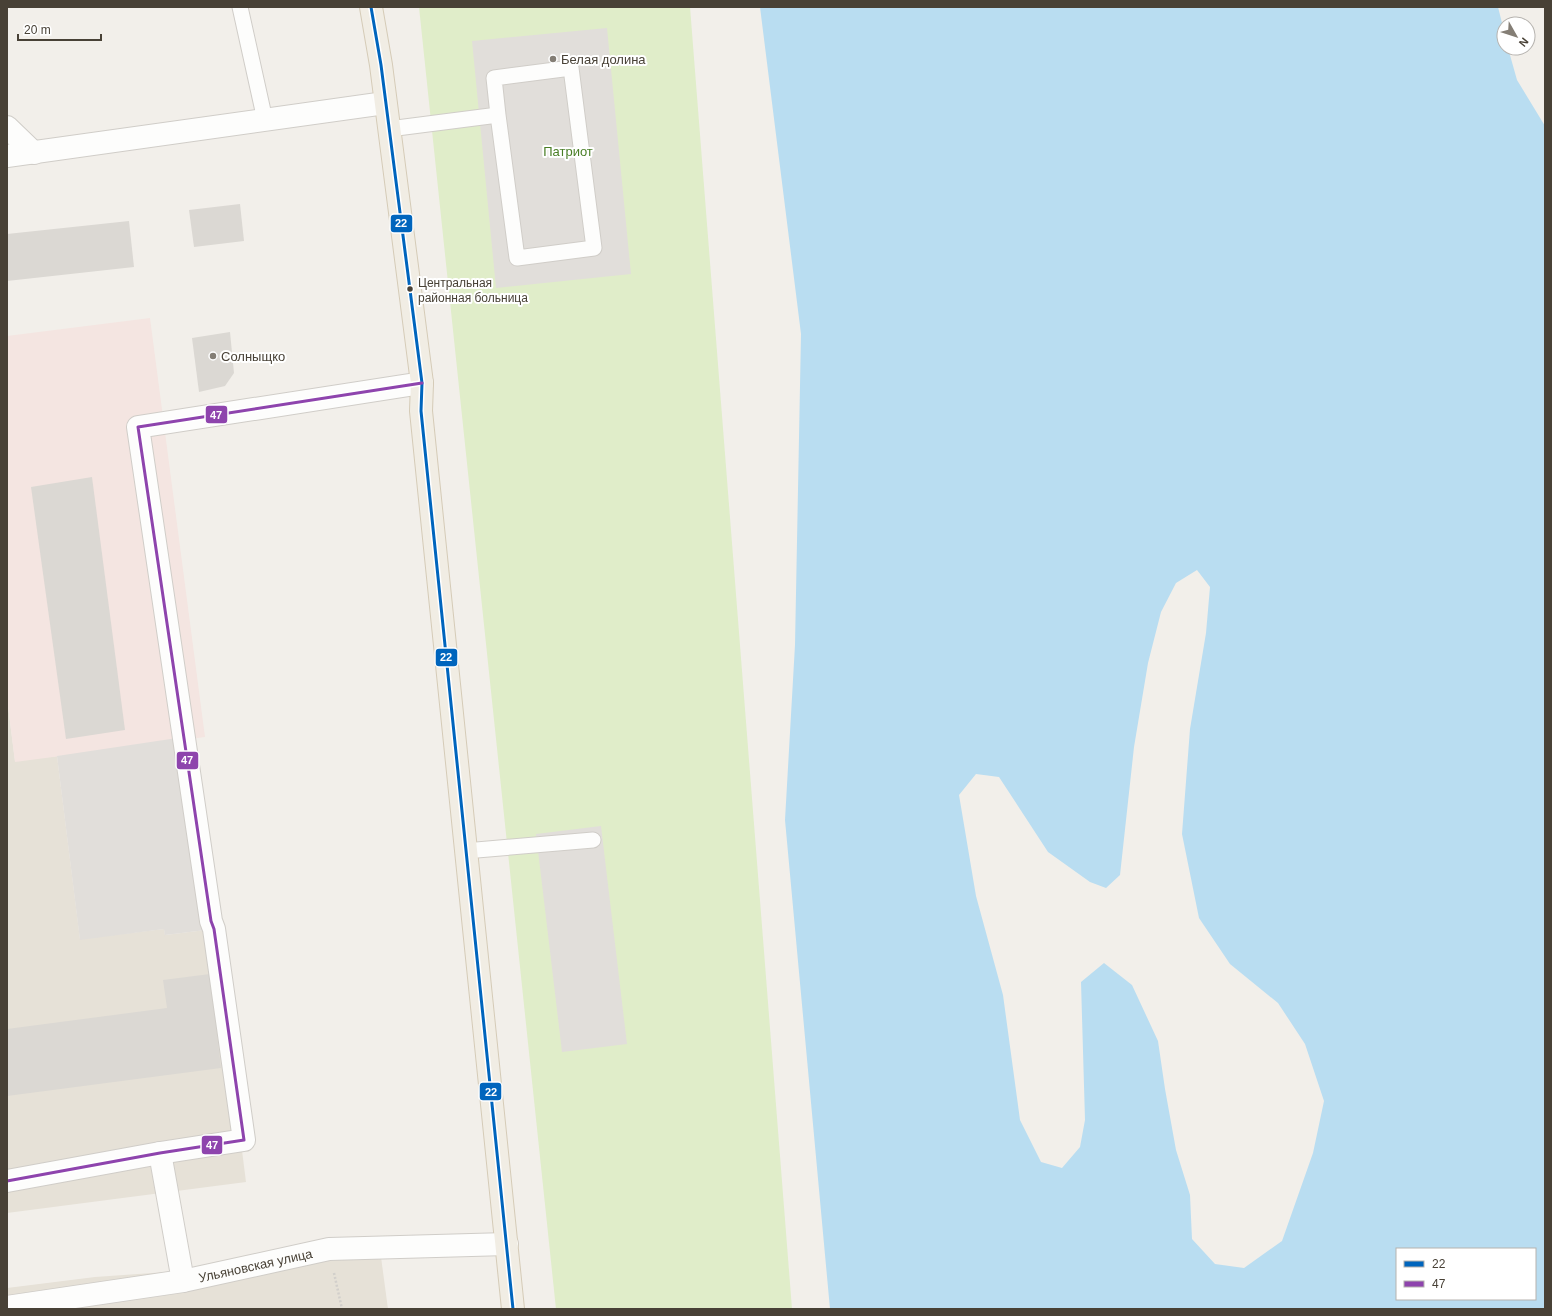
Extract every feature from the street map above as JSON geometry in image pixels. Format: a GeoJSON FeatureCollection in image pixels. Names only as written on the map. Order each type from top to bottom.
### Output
{"type":"FeatureCollection","features":[{"type":"Feature","properties":{"kind":"main road"},"geometry":{"type":"LineString","coordinates":[[371,7],[381,65],[388,129],[422,383],[421,411],[513,1309]]}},
{"type":"Feature","properties":{"kind":"street"},"geometry":{"type":"LineString","coordinates":[[7,156],[385,103]]}},
{"type":"Feature","properties":{"kind":"street"},"geometry":{"type":"LineString","coordinates":[[7,127],[34,153]]}},
{"type":"Feature","properties":{"kind":"street"},"geometry":{"type":"LineString","coordinates":[[7,1181],[160,1153],[244,1140],[214,929],[211,921],[138,427],[422,383]]}},
{"type":"Feature","properties":{"kind":"street"},"geometry":{"type":"LineString","coordinates":[[160,1153],[182,1281]]}},
{"type":"Feature","properties":{"kind":"street","name":"Ульяновская улица"},"geometry":{"type":"LineString","coordinates":[[7,1307],[44,1305],[182,1281],[329,1249],[506,1244]]}},
{"type":"Feature","properties":{"kind":"lane"},"geometry":{"type":"LineString","coordinates":[[240,7],[265,120]]}},
{"type":"Feature","properties":{"kind":"lane"},"geometry":{"type":"LineString","coordinates":[[571,68],[594,248],[517,258],[498,115],[494,78],[571,68]]}},
{"type":"Feature","properties":{"kind":"lane"},"geometry":{"type":"LineString","coordinates":[[388,129],[498,115]]}},
{"type":"Feature","properties":{"kind":"lane"},"geometry":{"type":"LineString","coordinates":[[465,851],[594,840]]}},
{"type":"Feature","properties":{"kind":"path"},"geometry":{"type":"LineString","coordinates":[[329,1249],[342,1309]]}},
{"type":"Feature","properties":{"kind":"shaded area"},"geometry":{"type":"Polygon","coordinates":[[[607,28],[631,274],[496,288],[472,41],[607,28]]]}},
{"type":"Feature","properties":{"kind":"shaded area"},"geometry":{"type":"Polygon","coordinates":[[[150,318],[205,737],[15,762],[7,698],[7,336],[150,318]]]}},
{"type":"Feature","properties":{"kind":"shaded area"},"geometry":{"type":"Polygon","coordinates":[[[7,698],[15,761],[57,756],[80,939],[164,929],[165,935],[214,929],[246,1182],[7,1213],[7,698]]]}},
{"type":"Feature","properties":{"kind":"shaded area"},"geometry":{"type":"Polygon","coordinates":[[[184,737],[214,929],[165,935],[165,937],[164,929],[80,940],[57,756],[184,737]]]}},
{"type":"Feature","properties":{"kind":"shaded area"},"geometry":{"type":"Polygon","coordinates":[[[601,826],[627,1044],[562,1052],[536,834],[601,826]]]}},
{"type":"Feature","properties":{"kind":"shaded area"},"geometry":{"type":"Polygon","coordinates":[[[381,1257],[388,1309],[7,1309],[7,1288],[95,1277],[381,1257]]]}},
{"type":"Feature","properties":{"kind":"green space","name":"Патриот"},"geometry":{"type":"Polygon","coordinates":[[[419,7],[690,7],[792,1309],[556,1309],[419,7]]]}},
{"type":"Feature","properties":{"kind":"water"},"geometry":{"type":"Polygon","coordinates":[[[760,7],[1498,7],[1500,16],[1496,16],[1496,56],[1510,56],[1517,80],[1545,126],[1545,1309],[830,1309],[785,820],[795,645],[801,334],[760,7]],[[1197,570],[1176,583],[1161,612],[1148,663],[1134,747],[1120,875],[1106,888],[1090,882],[1048,852],[999,777],[976,774],[959,795],[976,896],[1003,995],[1020,1120],[1041,1162],[1062,1168],[1080,1147],[1085,1120],[1081,982],[1104,963],[1132,985],[1158,1041],[1176,1150],[1190,1195],[1192,1239],[1215,1264],[1244,1268],[1282,1241],[1313,1153],[1324,1101],[1305,1044],[1278,1003],[1230,964],[1199,918],[1182,834],[1190,729],[1206,633],[1210,587],[1197,570]]]}},
{"type":"Feature","properties":{"kind":"building"},"geometry":{"type":"Polygon","coordinates":[[[240,204],[244,241],[194,247],[189,210],[240,204]]]}},
{"type":"Feature","properties":{"kind":"building"},"geometry":{"type":"Polygon","coordinates":[[[129,221],[134,267],[7,281],[7,234],[129,221]]]}},
{"type":"Feature","properties":{"kind":"building","name":"Солныщко"},"geometry":{"type":"Polygon","coordinates":[[[230,332],[234,373],[225,386],[199,392],[192,338],[230,332]]]}},
{"type":"Feature","properties":{"kind":"building"},"geometry":{"type":"Polygon","coordinates":[[[92,477],[125,730],[66,739],[31,487],[92,477]]]}},
{"type":"Feature","properties":{"kind":"building"},"geometry":{"type":"Polygon","coordinates":[[[210,974],[221,1068],[7,1096],[7,1029],[167,1008],[163,980],[210,974]]]}},
{"type":"Feature","properties":{"kind":"transit line","name":"22"},"geometry":{"type":"LineString","coordinates":[[371,7],[381,65],[422,383],[421,411],[513,1309]]}},
{"type":"Feature","properties":{"kind":"transit line","name":"47"},"geometry":{"type":"LineString","coordinates":[[7,1181],[160,1153],[244,1140],[214,929],[211,921],[138,427],[422,383]]}},
{"type":"Feature","properties":{"kind":"place","name":"Белая долина"},"geometry":{"type":"Point","coordinates":[553,59]}},
{"type":"Feature","properties":{"kind":"place","name":"Центральная районная больница"},"geometry":{"type":"Point","coordinates":[410,289]}},
{"type":"Feature","properties":{"kind":"place","name":"Солныщко"},"geometry":{"type":"Point","coordinates":[213,356]}}]}
